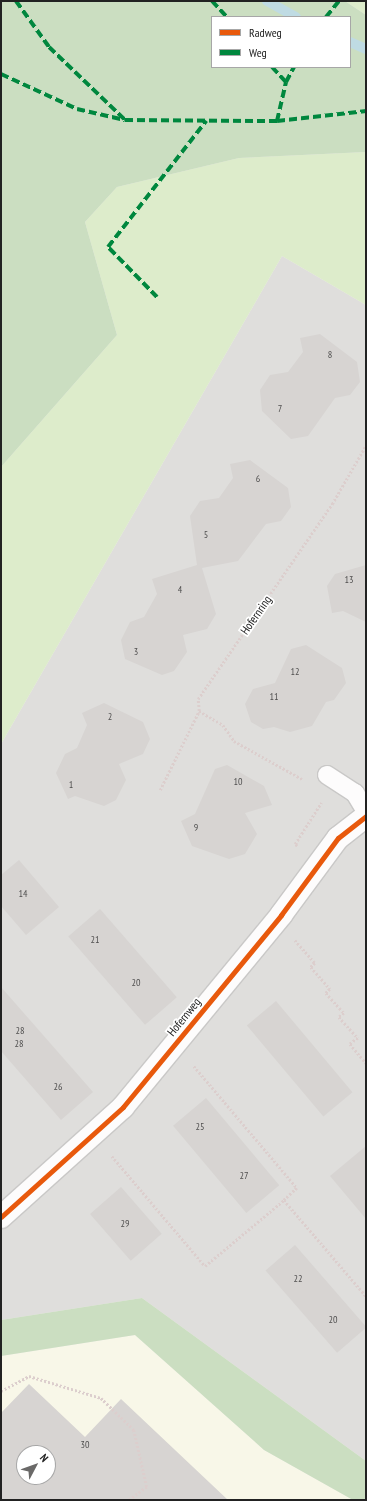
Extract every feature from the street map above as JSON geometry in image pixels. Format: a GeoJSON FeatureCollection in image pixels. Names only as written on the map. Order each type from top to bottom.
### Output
{"type":"FeatureCollection","features":[{"type":"Feature","properties":{"kind":"street","name":"Hofernweg"},"geometry":{"type":"LineString","coordinates":[[1,1217],[122,1107],[281,915],[338,838],[366,816]]}},
{"type":"Feature","properties":{"kind":"lane"},"geometry":{"type":"LineString","coordinates":[[326,775],[355,794],[366,811]]}},
{"type":"Feature","properties":{"kind":"path"},"geometry":{"type":"LineString","coordinates":[[199,711],[223,725],[234,740],[308,782]]}},
{"type":"Feature","properties":{"kind":"path"},"geometry":{"type":"LineString","coordinates":[[299,848],[295,844],[324,799]]}},
{"type":"Feature","properties":{"kind":"path"},"geometry":{"type":"LineString","coordinates":[[281,915],[299,935],[294,939],[315,963],[311,967],[330,989],[326,993],[344,1012],[340,1017],[358,1038],[350,1044],[366,1063]]}},
{"type":"Feature","properties":{"kind":"path"},"geometry":{"type":"LineString","coordinates":[[93,1133],[205,1266],[297,1188],[175,1044]]}},
{"type":"Feature","properties":{"kind":"path"},"geometry":{"type":"LineString","coordinates":[[284,1200],[366,1296]]}},
{"type":"Feature","properties":{"kind":"path"},"geometry":{"type":"LineString","coordinates":[[1,1390],[29,1376],[101,1398],[134,1430],[147,1487],[129,1500]]}},
{"type":"Feature","properties":{"kind":"shaded area"},"geometry":{"type":"Polygon","coordinates":[[[282,256],[366,305],[366,1461],[142,1298],[1,1320],[1,744],[282,256]]]}},
{"type":"Feature","properties":{"kind":"shaded area"},"geometry":{"type":"Polygon","coordinates":[[[135,1335],[264,1450],[353,1500],[1,1500],[1,1356],[135,1335]]]}},
{"type":"Feature","properties":{"kind":"green space"},"geometry":{"type":"Polygon","coordinates":[[[1,1],[345,1],[366,15],[366,152],[239,158],[117,187],[85,222],[117,335],[1,467],[1,1]]]}},
{"type":"Feature","properties":{"kind":"green space"},"geometry":{"type":"Polygon","coordinates":[[[345,1],[366,1],[366,15],[345,1]]]}},
{"type":"Feature","properties":{"kind":"green space"},"geometry":{"type":"Polygon","coordinates":[[[366,152],[366,305],[282,256],[1,744],[1,467],[117,335],[85,222],[117,187],[239,158],[366,152]]]}},
{"type":"Feature","properties":{"kind":"green space"},"geometry":{"type":"Polygon","coordinates":[[[142,1298],[366,1461],[366,1500],[353,1500],[264,1450],[135,1335],[1,1356],[1,1320],[142,1298]]]}},
{"type":"Feature","properties":{"kind":"building"},"geometry":{"type":"Polygon","coordinates":[[[320,334],[357,362],[360,382],[350,395],[335,398],[308,436],[291,439],[262,411],[260,390],[270,375],[288,372],[303,352],[300,338],[320,334]]]}},
{"type":"Feature","properties":{"kind":"building"},"geometry":{"type":"Polygon","coordinates":[[[250,460],[288,488],[291,507],[281,521],[266,524],[238,561],[202,568],[216,614],[207,629],[183,635],[187,652],[174,671],[162,675],[125,659],[121,640],[130,622],[144,617],[157,594],[152,579],[197,565],[190,516],[200,501],[219,498],[233,478],[230,464],[250,460]]]}},
{"type":"Feature","properties":{"kind":"building"},"geometry":{"type":"Polygon","coordinates":[[[366,565],[366,622],[343,611],[332,613],[327,586],[335,574],[366,565]]]}},
{"type":"Feature","properties":{"kind":"building"},"geometry":{"type":"Polygon","coordinates":[[[306,645],[342,668],[346,683],[334,700],[326,702],[312,726],[290,732],[274,727],[263,729],[251,722],[245,704],[253,689],[275,683],[291,649],[306,645]]]}},
{"type":"Feature","properties":{"kind":"building"},"geometry":{"type":"Polygon","coordinates":[[[104,703],[143,722],[150,739],[143,754],[119,764],[126,780],[116,800],[104,806],[75,796],[68,799],[56,773],[65,754],[77,748],[87,725],[82,713],[104,703]]]}},
{"type":"Feature","properties":{"kind":"building"},"geometry":{"type":"Polygon","coordinates":[[[227,765],[264,786],[272,805],[245,813],[257,834],[245,854],[229,859],[192,846],[181,821],[195,814],[215,769],[227,765]]]}},
{"type":"Feature","properties":{"kind":"building"},"geometry":{"type":"Polygon","coordinates":[[[19,860],[59,907],[26,935],[1,906],[1,875],[19,860]]]}},
{"type":"Feature","properties":{"kind":"building"},"geometry":{"type":"Polygon","coordinates":[[[100,909],[177,997],[145,1025],[68,937],[100,909]]]}},
{"type":"Feature","properties":{"kind":"building"},"geometry":{"type":"Polygon","coordinates":[[[1,987],[93,1092],[61,1120],[1,1051],[1,987]]]}},
{"type":"Feature","properties":{"kind":"building"},"geometry":{"type":"Polygon","coordinates":[[[276,1001],[352,1092],[323,1117],[247,1025],[276,1001]]]}},
{"type":"Feature","properties":{"kind":"building"},"geometry":{"type":"Polygon","coordinates":[[[206,1098],[279,1185],[246,1213],[173,1126],[206,1098]]]}},
{"type":"Feature","properties":{"kind":"building"},"geometry":{"type":"Polygon","coordinates":[[[366,1146],[366,1219],[330,1176],[366,1146]]]}},
{"type":"Feature","properties":{"kind":"building"},"geometry":{"type":"Polygon","coordinates":[[[121,1187],[162,1234],[131,1261],[90,1214],[121,1187]]]}},
{"type":"Feature","properties":{"kind":"building"},"geometry":{"type":"Polygon","coordinates":[[[295,1245],[366,1327],[337,1353],[266,1271],[295,1245]]]}},
{"type":"Feature","properties":{"kind":"building"},"geometry":{"type":"Polygon","coordinates":[[[29,1384],[85,1437],[121,1399],[228,1500],[1,1500],[1,1413],[29,1384]]]}},
{"type":"Feature","properties":{"kind":"waterway"},"geometry":{"type":"LineString","coordinates":[[267,1],[294,16]]}},
{"type":"Feature","properties":{"kind":"waterway"},"geometry":{"type":"LineString","coordinates":[[351,42],[366,49]]}},
{"type":"Feature","properties":{"kind":"marked path"},"geometry":{"type":"LineString","coordinates":[[16,1],[49,47],[125,120]]}},
{"type":"Feature","properties":{"kind":"marked path"},"geometry":{"type":"LineString","coordinates":[[212,1],[226,16]]}},
{"type":"Feature","properties":{"kind":"marked path"},"geometry":{"type":"LineString","coordinates":[[327,16],[339,1]]}},
{"type":"Feature","properties":{"kind":"marked path"},"geometry":{"type":"LineString","coordinates":[[273,68],[286,82]]}},
{"type":"Feature","properties":{"kind":"marked path"},"geometry":{"type":"LineString","coordinates":[[277,121],[286,82],[293,68]]}},
{"type":"Feature","properties":{"kind":"marked path"},"geometry":{"type":"LineString","coordinates":[[1,74],[77,109],[125,120],[277,121],[366,111]]}},
{"type":"Feature","properties":{"kind":"marked path"},"geometry":{"type":"LineString","coordinates":[[157,297],[108,247],[206,121]]}},
{"type":"Feature","properties":{"kind":"cycle path"},"geometry":{"type":"LineString","coordinates":[[1,1217],[123,1107],[281,915],[338,838],[366,816]]}}]}
